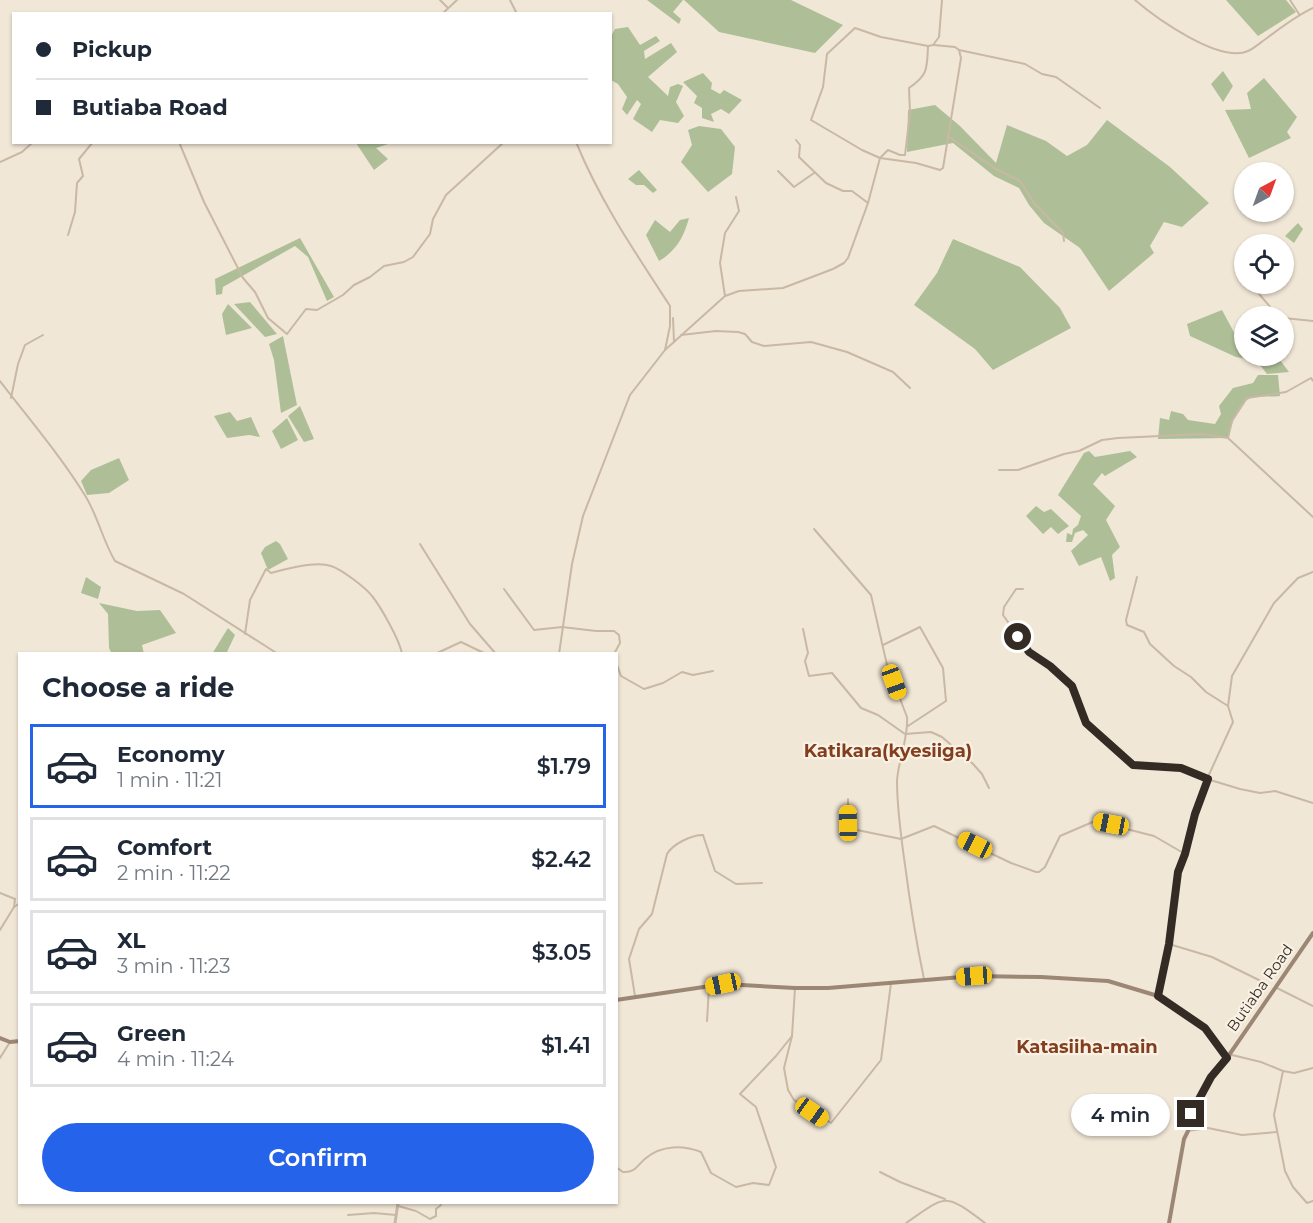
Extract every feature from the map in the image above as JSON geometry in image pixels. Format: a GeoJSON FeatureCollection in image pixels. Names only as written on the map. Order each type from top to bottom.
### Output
{"type":"FeatureCollection","features":[{"type":"Feature","properties":{"kind":"main road","name":"Butiaba Road"},"geometry":{"type":"LineString","coordinates":[[1168,1223],[1184,1139],[1191,1114],[1200,1095],[1313,933]]}},
{"type":"Feature","properties":{"kind":"main road"},"geometry":{"type":"LineString","coordinates":[[618,999],[723,984],[795,988],[985,976],[1108,981],[1158,996],[1205,1028],[1227,1058]]}},
{"type":"Feature","properties":{"kind":"main road"},"geometry":{"type":"LineString","coordinates":[[0,1038],[9,1042],[18,1041]]}},
{"type":"Feature","properties":{"kind":"street"},"geometry":{"type":"LineString","coordinates":[[440,0],[448,8]]}},
{"type":"Feature","properties":{"kind":"street"},"geometry":{"type":"LineString","coordinates":[[444,12],[457,0]]}},
{"type":"Feature","properties":{"kind":"street"},"geometry":{"type":"LineString","coordinates":[[933,45],[939,37],[942,0]]}},
{"type":"Feature","properties":{"kind":"street"},"geometry":{"type":"LineString","coordinates":[[1135,0],[1155,16],[1202,44],[1229,54],[1247,52],[1299,14],[1313,8]]}},
{"type":"Feature","properties":{"kind":"street"},"geometry":{"type":"LineString","coordinates":[[1290,0],[1299,14]]}},
{"type":"Feature","properties":{"kind":"street"},"geometry":{"type":"LineString","coordinates":[[959,50],[961,58],[942,170],[916,163],[880,158],[811,120],[823,87],[827,54],[855,28],[881,37],[928,46],[955,47],[959,50],[1025,64],[1042,74],[1056,77],[1100,108]]}},
{"type":"Feature","properties":{"kind":"street"},"geometry":{"type":"LineString","coordinates":[[559,652],[572,564],[583,516],[630,395],[665,350],[724,296],[739,291],[783,288],[844,263],[852,251],[880,158],[888,150],[905,155],[910,117],[909,88],[921,80],[926,73],[928,46]]}},
{"type":"Feature","properties":{"kind":"street"},"geometry":{"type":"LineString","coordinates":[[948,137],[1020,182],[1034,203],[1063,233],[1064,241]]}},
{"type":"Feature","properties":{"kind":"street"},"geometry":{"type":"LineString","coordinates":[[796,140],[800,145],[799,158],[814,173],[843,191],[852,191],[868,203]]}},
{"type":"Feature","properties":{"kind":"street"},"geometry":{"type":"LineString","coordinates":[[0,162],[22,152],[31,144]]}},
{"type":"Feature","properties":{"kind":"street"},"geometry":{"type":"LineString","coordinates":[[68,236],[75,212],[77,183],[83,176],[79,159],[91,144]]}},
{"type":"Feature","properties":{"kind":"street"},"geometry":{"type":"LineString","coordinates":[[180,144],[204,202],[243,278],[257,295],[268,318],[287,334],[306,309],[317,310],[343,295],[354,285],[370,278],[384,266],[407,261],[416,254],[430,234],[433,219],[446,195],[502,144]]}},
{"type":"Feature","properties":{"kind":"street"},"geometry":{"type":"LineString","coordinates":[[577,144],[599,194],[670,306],[675,333],[674,342]]}},
{"type":"Feature","properties":{"kind":"street"},"geometry":{"type":"LineString","coordinates":[[778,171],[794,187],[814,173]]}},
{"type":"Feature","properties":{"kind":"street"},"geometry":{"type":"LineString","coordinates":[[724,296],[720,263],[725,233],[739,211],[736,197]]}},
{"type":"Feature","properties":{"kind":"street"},"geometry":{"type":"LineString","coordinates":[[1260,294],[1270,306]]}},
{"type":"Feature","properties":{"kind":"street"},"geometry":{"type":"LineString","coordinates":[[665,350],[671,315]]}},
{"type":"Feature","properties":{"kind":"street"},"geometry":{"type":"LineString","coordinates":[[1294,319],[1313,321]]}},
{"type":"Feature","properties":{"kind":"street"},"geometry":{"type":"LineString","coordinates":[[681,335],[716,331],[738,332],[745,334],[752,342],[764,346],[811,342],[847,351],[893,372],[910,388]]}},
{"type":"Feature","properties":{"kind":"street"},"geometry":{"type":"LineString","coordinates":[[11,398],[18,364],[25,345],[43,335]]}},
{"type":"Feature","properties":{"kind":"street"},"geometry":{"type":"LineString","coordinates":[[1228,438],[1232,421],[1247,398],[1286,392],[1311,378],[1313,381]]}},
{"type":"Feature","properties":{"kind":"street"},"geometry":{"type":"LineString","coordinates":[[0,381],[53,449],[86,497],[115,561],[184,594],[275,652]]}},
{"type":"Feature","properties":{"kind":"street"},"geometry":{"type":"LineString","coordinates":[[999,470],[1018,470],[1079,451],[1102,440],[1203,434],[1228,438],[1313,517]]}},
{"type":"Feature","properties":{"kind":"street"},"geometry":{"type":"LineString","coordinates":[[814,529],[871,595],[887,665],[907,717],[908,726],[897,781],[901,839],[914,931],[924,980]]}},
{"type":"Feature","properties":{"kind":"street"},"geometry":{"type":"LineString","coordinates":[[420,544],[470,624],[494,652]]}},
{"type":"Feature","properties":{"kind":"street"},"geometry":{"type":"LineString","coordinates":[[245,634],[251,597],[266,569],[272,573],[293,567],[328,565],[371,595],[400,644],[402,652]]}},
{"type":"Feature","properties":{"kind":"street"},"geometry":{"type":"LineString","coordinates":[[1158,996],[1169,944],[1178,872],[1195,814],[1233,722],[1228,706],[1232,676],[1271,606],[1295,580],[1313,572]]}},
{"type":"Feature","properties":{"kind":"street"},"geometry":{"type":"LineString","coordinates":[[1137,577],[1126,624],[1144,632],[1149,644],[1174,666],[1191,676],[1206,692],[1228,706]]}},
{"type":"Feature","properties":{"kind":"street"},"geometry":{"type":"LineString","coordinates":[[504,589],[534,630],[562,627],[616,632],[620,643],[615,652]]}},
{"type":"Feature","properties":{"kind":"street"},"geometry":{"type":"LineString","coordinates":[[1023,589],[1016,589],[1004,607],[1003,615],[1029,652],[1050,666],[1072,686],[1084,718],[1090,727],[1135,766],[1178,768],[1256,792],[1275,790],[1313,803]]}},
{"type":"Feature","properties":{"kind":"street"},"geometry":{"type":"LineString","coordinates":[[883,645],[920,627],[942,668],[946,701],[908,726]]}},
{"type":"Feature","properties":{"kind":"street"},"geometry":{"type":"LineString","coordinates":[[803,629],[808,653],[805,661],[808,675],[811,677],[832,673],[861,708],[905,734],[931,732],[942,737],[973,764],[982,774],[989,788]]}},
{"type":"Feature","properties":{"kind":"street"},"geometry":{"type":"LineString","coordinates":[[439,652],[461,642],[482,652]]}},
{"type":"Feature","properties":{"kind":"street"},"geometry":{"type":"LineString","coordinates":[[618,668],[621,676],[644,688],[663,683],[682,672],[693,675],[713,671]]}},
{"type":"Feature","properties":{"kind":"street"},"geometry":{"type":"LineString","coordinates":[[848,799],[848,823],[857,830],[901,839],[934,826],[1011,863],[1039,872],[1045,867],[1060,837],[1095,821],[1155,836],[1185,854]]}},
{"type":"Feature","properties":{"kind":"street"},"geometry":{"type":"LineString","coordinates":[[635,996],[629,959],[639,929],[652,914],[667,854],[671,848],[696,835],[703,835],[715,871],[736,884],[762,883]]}},
{"type":"Feature","properties":{"kind":"street"},"geometry":{"type":"LineString","coordinates":[[0,893],[18,900]]}},
{"type":"Feature","properties":{"kind":"street"},"geometry":{"type":"LineString","coordinates":[[14,907],[15,899]]}},
{"type":"Feature","properties":{"kind":"street"},"geometry":{"type":"LineString","coordinates":[[0,930],[18,903]]}},
{"type":"Feature","properties":{"kind":"street"},"geometry":{"type":"LineString","coordinates":[[1169,944],[1212,957],[1269,985]]}},
{"type":"Feature","properties":{"kind":"street"},"geometry":{"type":"LineString","coordinates":[[795,988],[792,1036],[784,1072],[790,1094],[794,1100],[832,1123],[881,1060],[891,983]]}},
{"type":"Feature","properties":{"kind":"street"},"geometry":{"type":"LineString","coordinates":[[707,1021],[709,987]]}},
{"type":"Feature","properties":{"kind":"street"},"geometry":{"type":"LineString","coordinates":[[1275,987],[1313,1006]]}},
{"type":"Feature","properties":{"kind":"street"},"geometry":{"type":"LineString","coordinates":[[618,1170],[620,1172],[630,1173],[652,1155],[678,1147],[701,1152],[711,1173],[736,1187],[753,1183],[768,1185],[776,1167],[756,1107],[740,1094],[777,1056],[792,1036]]}},
{"type":"Feature","properties":{"kind":"street"},"geometry":{"type":"LineString","coordinates":[[0,1058],[9,1042]]}},
{"type":"Feature","properties":{"kind":"street"},"geometry":{"type":"LineString","coordinates":[[1227,1058],[1232,1055],[1294,1073],[1313,1068]]}},
{"type":"Feature","properties":{"kind":"street"},"geometry":{"type":"LineString","coordinates":[[1283,1071],[1274,1115],[1277,1132],[1286,1171],[1293,1187],[1307,1203],[1313,1201]]}},
{"type":"Feature","properties":{"kind":"street"},"geometry":{"type":"LineString","coordinates":[[1188,1131],[1208,1128],[1242,1135],[1277,1132]]}},
{"type":"Feature","properties":{"kind":"street"},"geometry":{"type":"LineString","coordinates":[[880,1172],[900,1182],[957,1202],[985,1223]]}},
{"type":"Feature","properties":{"kind":"street"},"geometry":{"type":"LineString","coordinates":[[906,1223],[945,1199]]}},
{"type":"Feature","properties":{"kind":"street"},"geometry":{"type":"LineString","coordinates":[[395,1223],[398,1205],[430,1219],[436,1216],[436,1209],[441,1205]]}},
{"type":"Feature","properties":{"kind":"street"},"geometry":{"type":"LineString","coordinates":[[348,1215],[374,1213],[396,1215]]}},
{"type":"Feature","properties":{"kind":"green space"},"geometry":{"type":"Polygon","coordinates":[[[647,0],[683,0],[673,12],[681,19],[679,24],[647,0]]]}},
{"type":"Feature","properties":{"kind":"green space"},"geometry":{"type":"Polygon","coordinates":[[[684,0],[791,0],[843,25],[815,53],[719,32],[684,0]]]}},
{"type":"Feature","properties":{"kind":"green space"},"geometry":{"type":"Polygon","coordinates":[[[1226,0],[1286,0],[1296,12],[1258,36],[1226,0]]]}},
{"type":"Feature","properties":{"kind":"green space"},"geometry":{"type":"Polygon","coordinates":[[[628,27],[640,45],[656,36],[660,41],[644,51],[645,59],[671,43],[677,52],[648,77],[668,96],[670,87],[678,84],[683,86],[676,102],[684,116],[678,123],[660,120],[652,132],[633,119],[641,104],[637,100],[627,115],[622,109],[627,97],[618,84],[612,81],[612,34],[615,29],[628,27]]]}},
{"type":"Feature","properties":{"kind":"green space"},"geometry":{"type":"Polygon","coordinates":[[[1223,71],[1233,86],[1223,102],[1211,84],[1223,71]]]}},
{"type":"Feature","properties":{"kind":"green space"},"geometry":{"type":"Polygon","coordinates":[[[703,73],[712,83],[711,89],[720,94],[724,90],[742,100],[729,114],[721,109],[711,114],[714,122],[702,118],[702,108],[694,103],[697,96],[683,82],[703,73]]]}},
{"type":"Feature","properties":{"kind":"green space"},"geometry":{"type":"Polygon","coordinates":[[[1264,78],[1297,117],[1287,132],[1291,138],[1249,158],[1225,110],[1251,109],[1247,93],[1264,78]]]}},
{"type":"Feature","properties":{"kind":"green space"},"geometry":{"type":"Polygon","coordinates":[[[935,105],[960,126],[996,163],[1007,125],[1046,141],[1067,156],[1087,145],[1107,120],[1170,167],[1209,203],[1182,227],[1164,222],[1150,246],[1154,253],[1109,291],[1080,248],[1044,223],[1019,188],[994,176],[953,143],[907,152],[908,110],[935,105]]]}},
{"type":"Feature","properties":{"kind":"green space"},"geometry":{"type":"Polygon","coordinates":[[[699,126],[721,129],[735,147],[732,174],[708,192],[681,162],[692,145],[688,130],[699,126]]]}},
{"type":"Feature","properties":{"kind":"green space"},"geometry":{"type":"Polygon","coordinates":[[[357,144],[388,144],[376,148],[388,159],[374,170],[357,144]]]}},
{"type":"Feature","properties":{"kind":"green space"},"geometry":{"type":"Polygon","coordinates":[[[639,170],[657,190],[653,193],[644,185],[636,185],[628,179],[639,170]]]}},
{"type":"Feature","properties":{"kind":"green space"},"geometry":{"type":"Polygon","coordinates":[[[689,218],[678,243],[659,261],[646,235],[655,220],[670,232],[680,220],[689,218]]]}},
{"type":"Feature","properties":{"kind":"green space"},"geometry":{"type":"Polygon","coordinates":[[[1298,223],[1303,229],[1294,243],[1294,234],[1287,234],[1298,223]]]}},
{"type":"Feature","properties":{"kind":"green space"},"geometry":{"type":"Polygon","coordinates":[[[300,238],[334,297],[327,301],[308,257],[295,246],[223,287],[222,294],[216,295],[215,279],[300,238]]]}},
{"type":"Feature","properties":{"kind":"green space"},"geometry":{"type":"Polygon","coordinates":[[[953,239],[1020,267],[1060,308],[1071,328],[993,370],[975,349],[914,305],[937,273],[953,239]]]}},
{"type":"Feature","properties":{"kind":"green space"},"geometry":{"type":"Polygon","coordinates":[[[250,302],[277,334],[265,337],[234,304],[250,302]]]}},
{"type":"Feature","properties":{"kind":"green space"},"geometry":{"type":"Polygon","coordinates":[[[228,304],[252,328],[226,335],[222,314],[228,304]]]}},
{"type":"Feature","properties":{"kind":"green space"},"geometry":{"type":"Polygon","coordinates":[[[1222,310],[1234,332],[1234,356],[1190,336],[1187,324],[1222,310]]]}},
{"type":"Feature","properties":{"kind":"green space"},"geometry":{"type":"Polygon","coordinates":[[[283,336],[297,405],[281,413],[274,360],[269,344],[283,336]]]}},
{"type":"Feature","properties":{"kind":"green space"},"geometry":{"type":"Polygon","coordinates":[[[1261,366],[1284,366],[1289,372],[1267,374],[1261,366]]]}},
{"type":"Feature","properties":{"kind":"green space"},"geometry":{"type":"Polygon","coordinates":[[[1258,375],[1278,375],[1280,396],[1250,398],[1245,402],[1237,413],[1228,438],[1158,439],[1160,418],[1169,420],[1171,411],[1183,414],[1188,420],[1215,424],[1221,414],[1219,406],[1233,388],[1253,383],[1258,375]]]}},
{"type":"Feature","properties":{"kind":"green space"},"geometry":{"type":"Polygon","coordinates":[[[300,406],[314,439],[304,442],[288,416],[300,406]]]}},
{"type":"Feature","properties":{"kind":"green space"},"geometry":{"type":"Polygon","coordinates":[[[230,412],[237,421],[251,417],[260,437],[249,435],[227,438],[214,416],[230,412]]]}},
{"type":"Feature","properties":{"kind":"green space"},"geometry":{"type":"Polygon","coordinates":[[[287,418],[298,440],[281,449],[272,431],[287,418]]]}},
{"type":"Feature","properties":{"kind":"green space"},"geometry":{"type":"Polygon","coordinates":[[[1089,451],[1095,457],[1130,451],[1137,457],[1105,476],[1102,473],[1093,484],[1115,506],[1106,520],[1120,547],[1112,555],[1115,578],[1110,581],[1101,557],[1079,566],[1071,551],[1088,535],[1083,530],[1075,533],[1072,542],[1066,542],[1067,533],[1072,535],[1081,516],[1058,495],[1084,453],[1089,451]]]}},
{"type":"Feature","properties":{"kind":"green space"},"geometry":{"type":"Polygon","coordinates":[[[119,458],[129,480],[109,493],[87,495],[81,481],[91,470],[119,458]]]}},
{"type":"Feature","properties":{"kind":"green space"},"geometry":{"type":"Polygon","coordinates":[[[1036,506],[1044,512],[1051,509],[1069,526],[1058,534],[1051,527],[1043,534],[1026,516],[1036,506]]]}},
{"type":"Feature","properties":{"kind":"green space"},"geometry":{"type":"Polygon","coordinates":[[[276,541],[288,559],[268,570],[261,553],[265,547],[276,541]]]}},
{"type":"Feature","properties":{"kind":"green space"},"geometry":{"type":"Polygon","coordinates":[[[86,577],[101,587],[98,599],[81,593],[86,577]]]}},
{"type":"Feature","properties":{"kind":"green space"},"geometry":{"type":"Polygon","coordinates":[[[99,603],[137,611],[160,610],[176,633],[142,645],[144,652],[111,652],[108,614],[99,603]]]}},
{"type":"Feature","properties":{"kind":"green space"},"geometry":{"type":"Polygon","coordinates":[[[228,628],[235,635],[227,652],[213,652],[228,628]]]}},
{"type":"Feature","properties":{"kind":"district","name":"Katikara(kyesiiga)"},"geometry":{"type":"Point","coordinates":[888,751]}},
{"type":"Feature","properties":{"kind":"district","name":"Katasiiha-main"},"geometry":{"type":"Point","coordinates":[1087,1047]}},
{"type":"Feature","properties":{"kind":"route"},"geometry":{"type":"LineString","coordinates":[[1018,637],[1029,652],[1068,681],[1074,690],[1086,723],[1133,765],[1181,768],[1208,779],[1178,872],[1167,959],[1158,996],[1205,1028],[1227,1058],[1211,1077],[1191,1114]]}}]}
